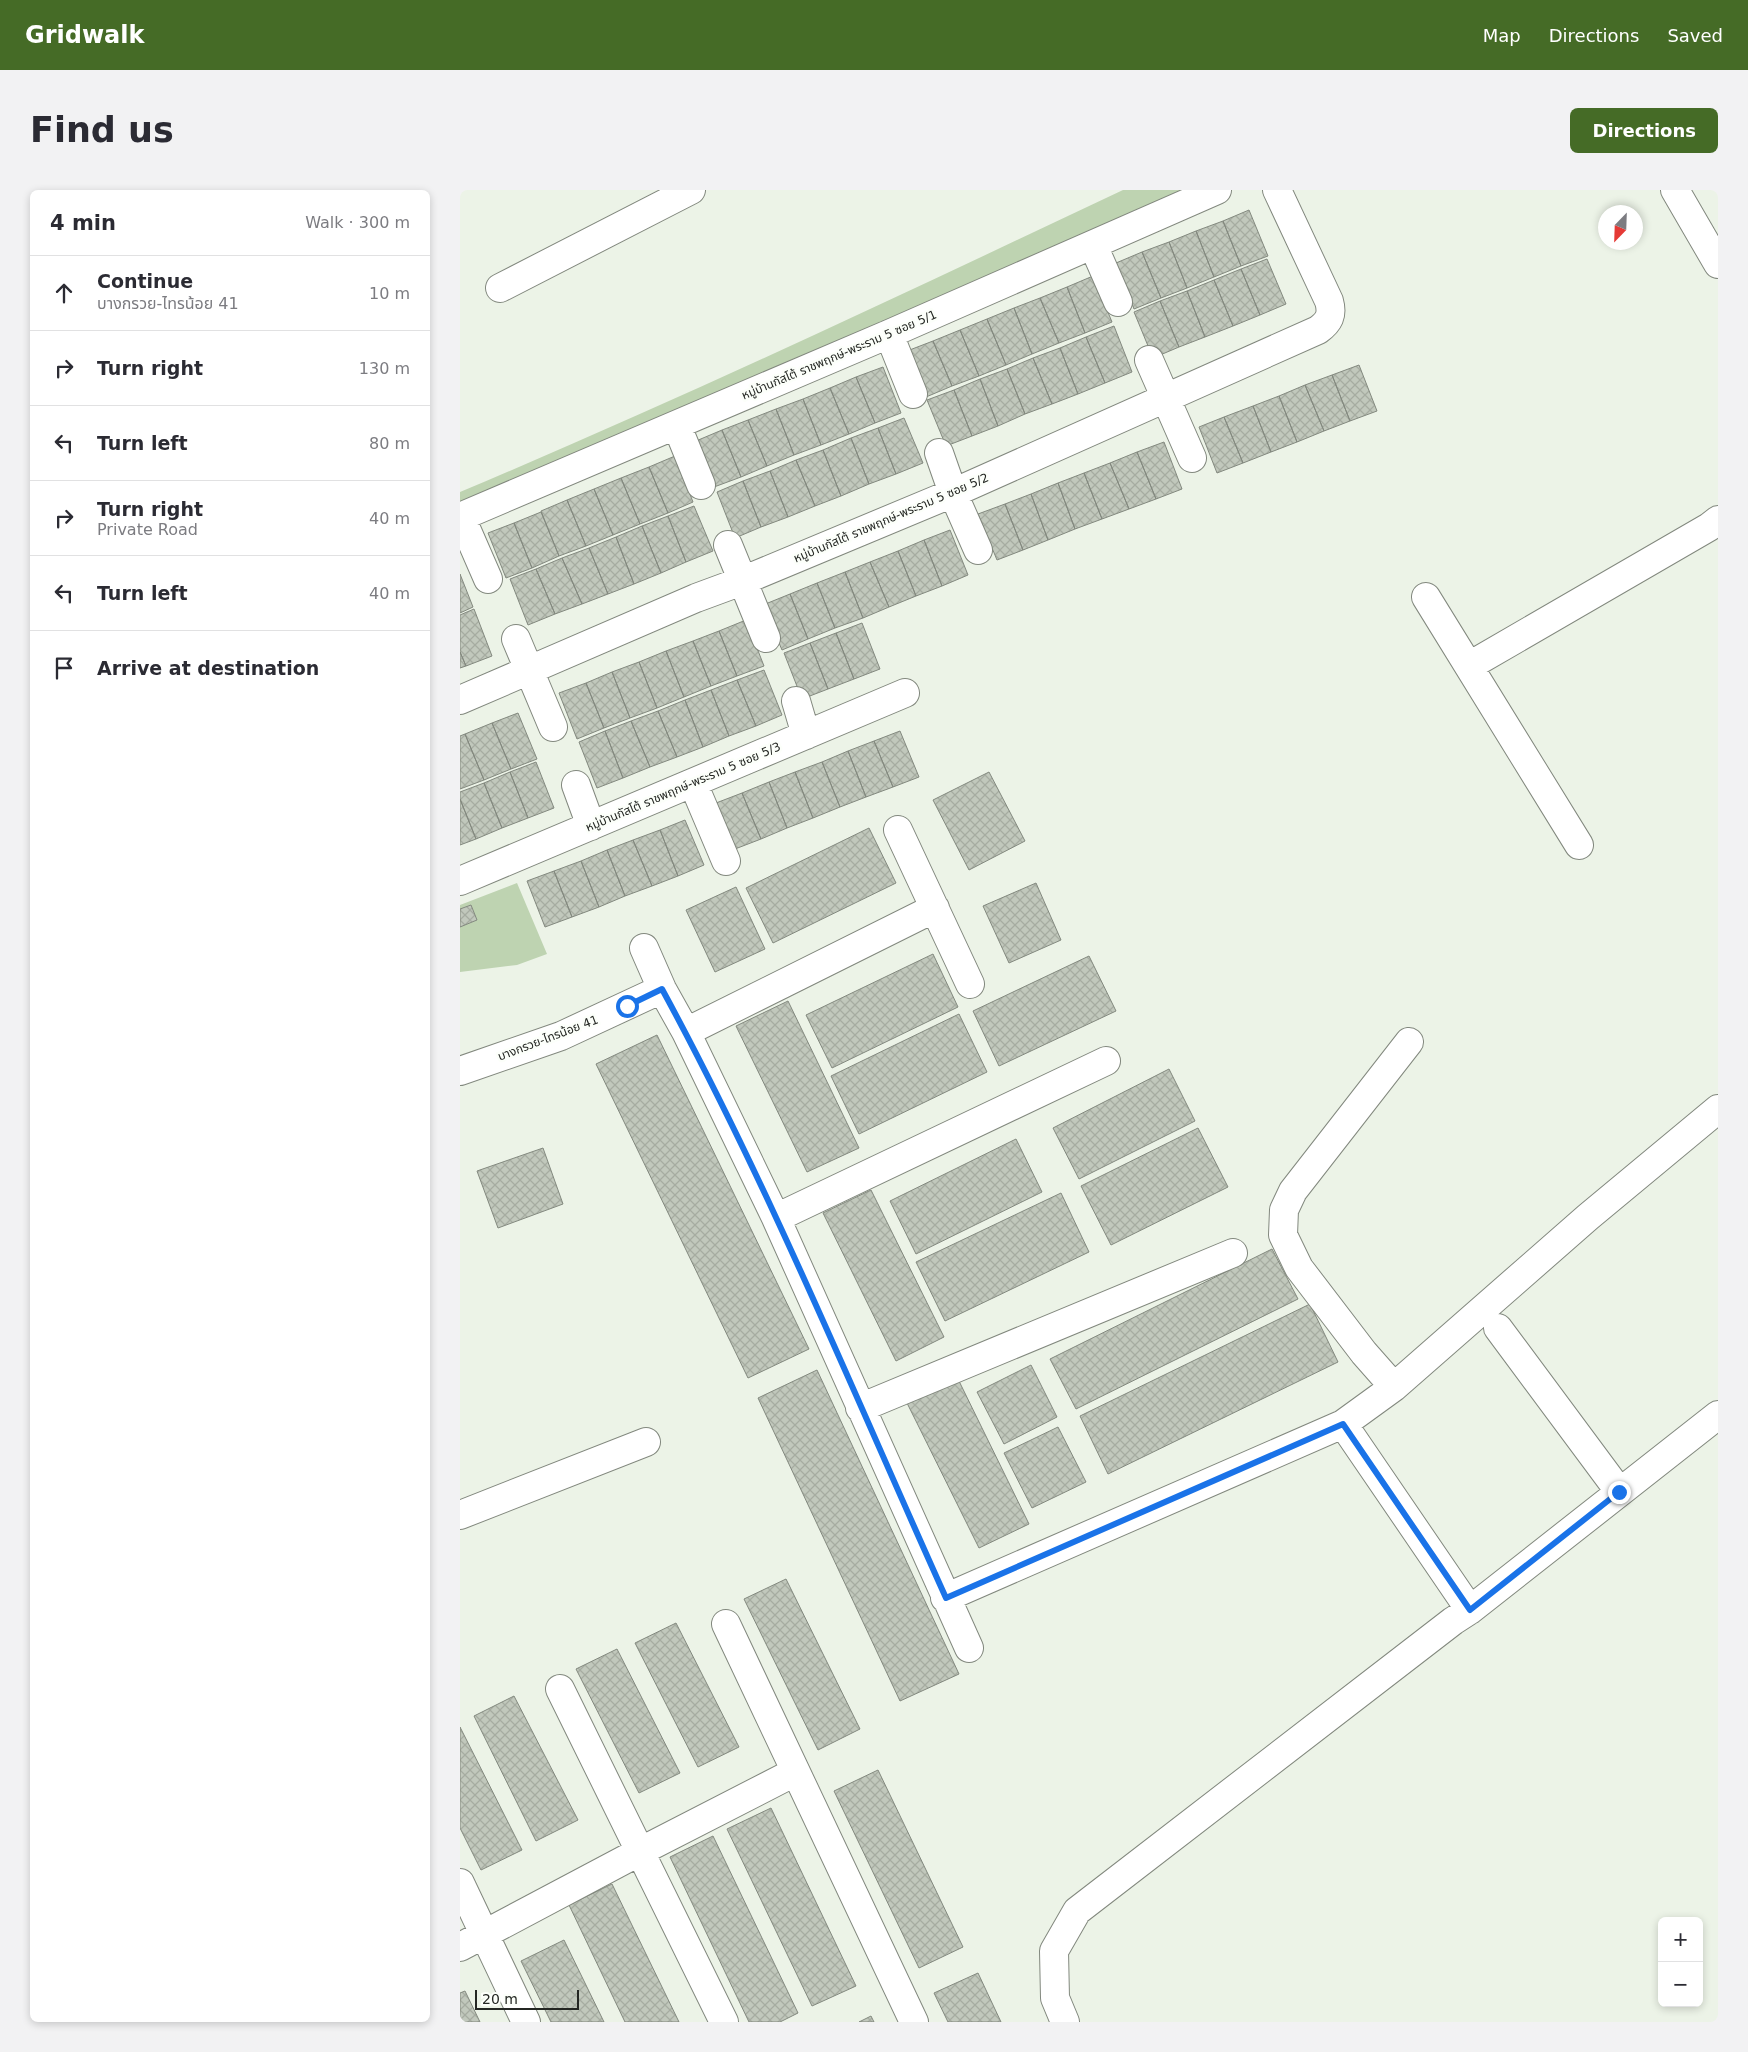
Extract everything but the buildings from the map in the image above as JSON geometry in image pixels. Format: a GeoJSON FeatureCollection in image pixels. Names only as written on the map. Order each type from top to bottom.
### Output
{"type":"FeatureCollection","features":[{"type":"Feature","properties":{"kind":"street"},"geometry":{"type":"LineString","coordinates":[[500,288],[692,190]]}},
{"type":"Feature","properties":{"kind":"street","name":"หมู่บ้านกัสโต้ ราชพฤกษ์-พระราม 5 ซอย 5/1"},"geometry":{"type":"LineString","coordinates":[[461,517],[677,426],[1217,190]]}},
{"type":"Feature","properties":{"kind":"street","name":"หมู่บ้านกัสโต้ ราชพฤกษ์-พระราม 5 ซอย 5/2"},"geometry":{"type":"LineString","coordinates":[[460,700],[696,598],[742,581],[953,493],[1318,330],[1330,318],[1332,310],[1278,190]]}},
{"type":"Feature","properties":{"kind":"street"},"geometry":{"type":"LineString","coordinates":[[1675,190],[1718,264]]}},
{"type":"Feature","properties":{"kind":"street"},"geometry":{"type":"LineString","coordinates":[[1093,245],[1118,302]]}},
{"type":"Feature","properties":{"kind":"street"},"geometry":{"type":"LineString","coordinates":[[889,334],[913,394]]}},
{"type":"Feature","properties":{"kind":"street"},"geometry":{"type":"LineString","coordinates":[[1149,360],[1192,458]]}},
{"type":"Feature","properties":{"kind":"street"},"geometry":{"type":"LineString","coordinates":[[677,426],[701,485]]}},
{"type":"Feature","properties":{"kind":"street"},"geometry":{"type":"LineString","coordinates":[[939,454],[953,493],[978,550]]}},
{"type":"Feature","properties":{"kind":"street"},"geometry":{"type":"LineString","coordinates":[[461,517],[488,580]]}},
{"type":"Feature","properties":{"kind":"street"},"geometry":{"type":"LineString","coordinates":[[1469,666],[1718,520]]}},
{"type":"Feature","properties":{"kind":"street"},"geometry":{"type":"LineString","coordinates":[[728,545],[766,638]]}},
{"type":"Feature","properties":{"kind":"street"},"geometry":{"type":"LineString","coordinates":[[1426,597],[1579,845]]}},
{"type":"Feature","properties":{"kind":"street"},"geometry":{"type":"LineString","coordinates":[[516,639],[553,727]]}},
{"type":"Feature","properties":{"kind":"street","name":"หมู่บ้านกัสโต้ ราชพฤกษ์-พระราม 5 ซอย 5/3"},"geometry":{"type":"LineString","coordinates":[[460,881],[905,693]]}},
{"type":"Feature","properties":{"kind":"street"},"geometry":{"type":"LineString","coordinates":[[796,701],[806,735]]}},
{"type":"Feature","properties":{"kind":"street"},"geometry":{"type":"LineString","coordinates":[[692,783],[726,861]]}},
{"type":"Feature","properties":{"kind":"street"},"geometry":{"type":"LineString","coordinates":[[576,785],[591,826]]}},
{"type":"Feature","properties":{"kind":"street"},"geometry":{"type":"LineString","coordinates":[[898,830],[970,984]]}},
{"type":"Feature","properties":{"kind":"street"},"geometry":{"type":"LineString","coordinates":[[686,1032],[935,908]]}},
{"type":"Feature","properties":{"kind":"street"},"geometry":{"type":"LineString","coordinates":[[644,948],[662,989],[686,1032],[776,1218],[968,1648]]}},
{"type":"Feature","properties":{"kind":"street","name":"บางกรวย-ไทรน้อย 41"},"geometry":{"type":"LineString","coordinates":[[460,1071],[561,1036],[662,989]]}},
{"type":"Feature","properties":{"kind":"street"},"geometry":{"type":"LineString","coordinates":[[1394,1387],[1364,1353],[1299,1268],[1284,1235],[1284,1210],[1294,1191],[1409,1042]]}},
{"type":"Feature","properties":{"kind":"street"},"geometry":{"type":"LineString","coordinates":[[776,1218],[1106,1061]]}},
{"type":"Feature","properties":{"kind":"street"},"geometry":{"type":"LineString","coordinates":[[946,1598],[1343,1424],[1394,1387],[1588,1217],[1718,1109]]}},
{"type":"Feature","properties":{"kind":"street"},"geometry":{"type":"LineString","coordinates":[[860,1408],[1233,1253]]}},
{"type":"Feature","properties":{"kind":"street"},"geometry":{"type":"LineString","coordinates":[[1498,1328],[1619,1492]]}},
{"type":"Feature","properties":{"kind":"street"},"geometry":{"type":"LineString","coordinates":[[1065,2022],[1055,1998],[1054,1951],[1077,1911],[1453,1621],[1470,1610],[1718,1415]]}},
{"type":"Feature","properties":{"kind":"street"},"geometry":{"type":"LineString","coordinates":[[1343,1424],[1470,1610]]}},
{"type":"Feature","properties":{"kind":"street"},"geometry":{"type":"LineString","coordinates":[[460,1515],[646,1442]]}},
{"type":"Feature","properties":{"kind":"street"},"geometry":{"type":"LineString","coordinates":[[726,1624],[914,2022]]}},
{"type":"Feature","properties":{"kind":"street"},"geometry":{"type":"LineString","coordinates":[[560,1689],[724,2022]]}},
{"type":"Feature","properties":{"kind":"street"},"geometry":{"type":"LineString","coordinates":[[460,1947],[795,1772]]}},
{"type":"Feature","properties":{"kind":"street"},"geometry":{"type":"LineString","coordinates":[[460,1884],[526,2022]]}},
{"type":"Feature","properties":{"kind":"green space"},"geometry":{"type":"Polygon","coordinates":[[[1123,190],[1198,190],[460,509],[460,492],[710,383],[1123,190]]]}},
{"type":"Feature","properties":{"kind":"green space"},"geometry":{"type":"Polygon","coordinates":[[[517,883],[547,954],[517,965],[460,972],[460,905],[517,883]]]}},
{"type":"Feature","properties":{"kind":"route"},"geometry":{"type":"LineString","coordinates":[[627,1006],[662,989],[686,1032],[776,1218],[946,1598],[1343,1424],[1470,1610],[1619,1492]]}}]}
